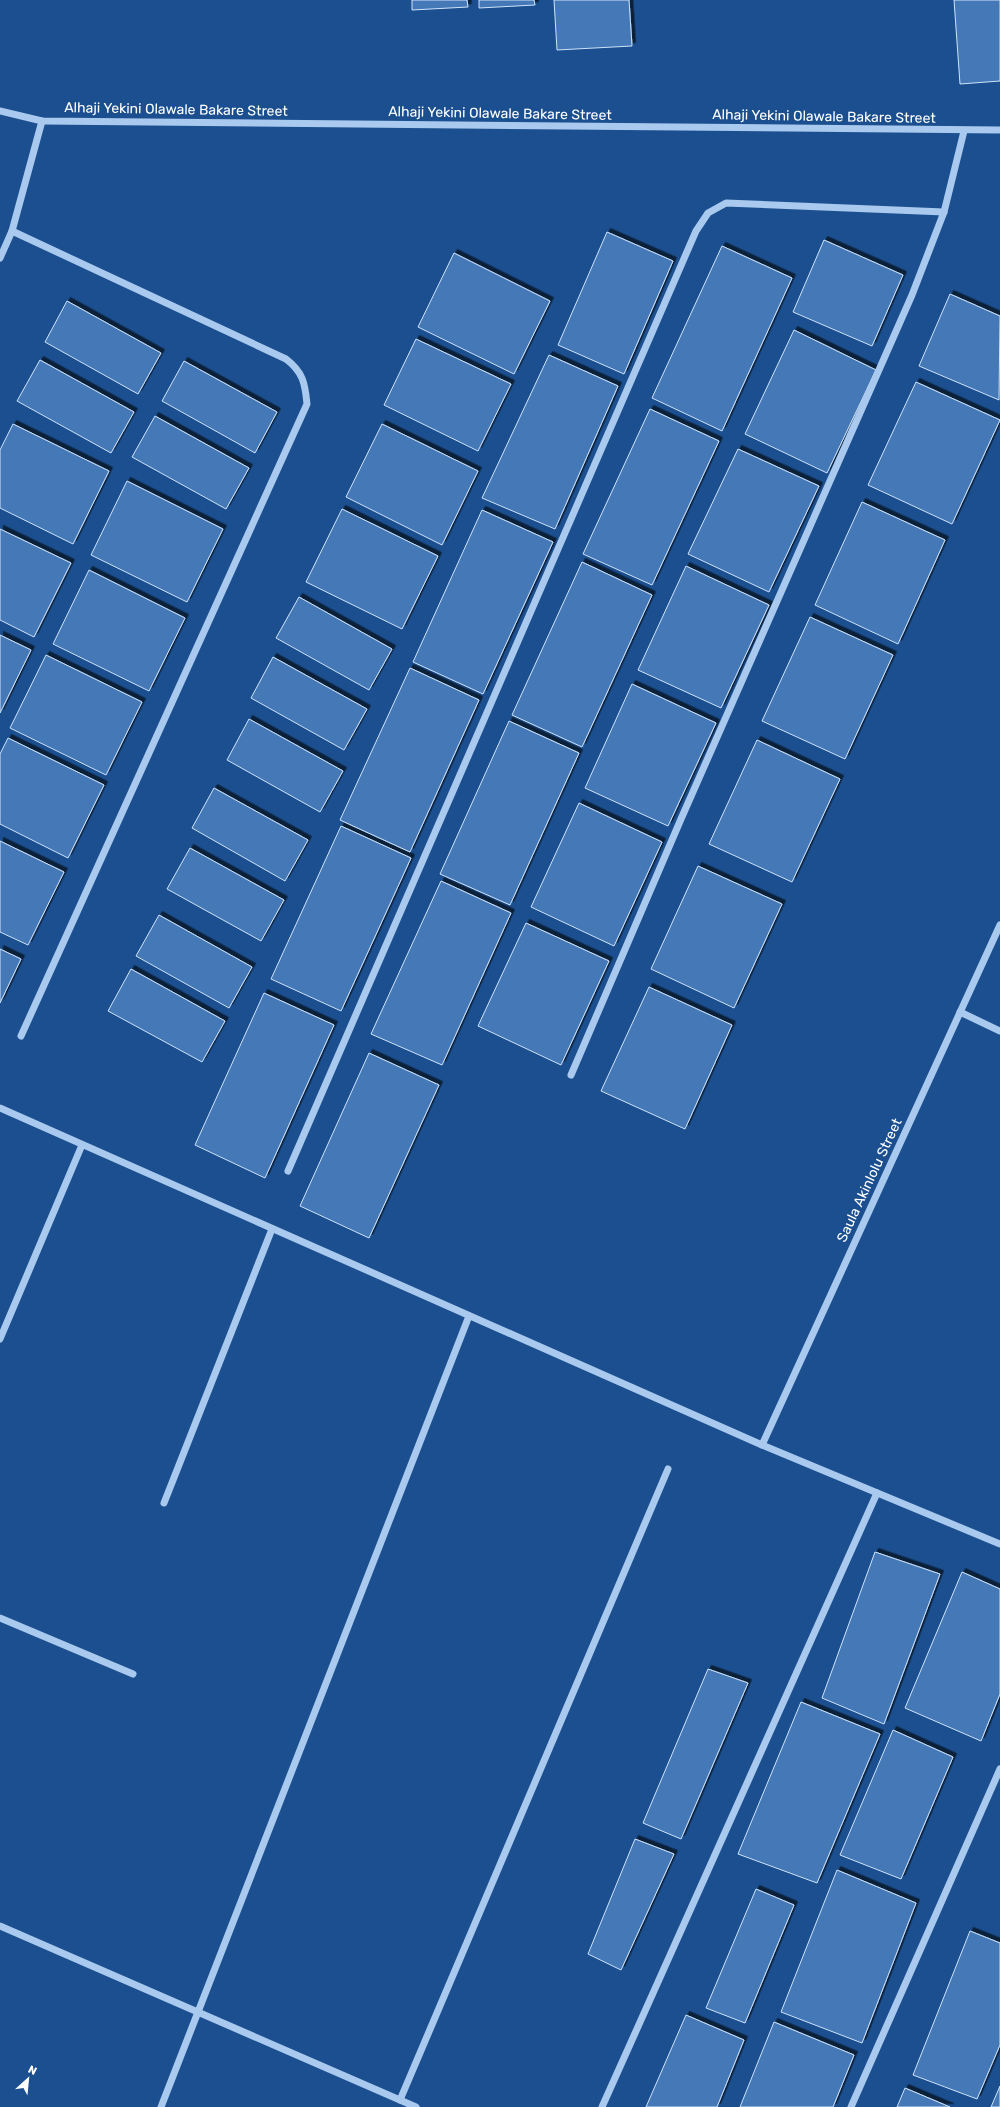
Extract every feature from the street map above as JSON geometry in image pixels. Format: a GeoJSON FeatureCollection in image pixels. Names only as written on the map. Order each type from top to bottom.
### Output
{"type":"FeatureCollection","features":[{"type":"Feature","properties":{"kind":"street","name":"Alhaji Yekini Olawale Bakare Street"},"geometry":{"type":"LineString","coordinates":[[0,111],[42,121],[964,131],[1000,130]]}},
{"type":"Feature","properties":{"kind":"street"},"geometry":{"type":"LineString","coordinates":[[0,258],[12,230],[42,121]]}},
{"type":"Feature","properties":{"kind":"street"},"geometry":{"type":"LineString","coordinates":[[571,1074],[681,819],[912,295],[944,212],[964,131]]}},
{"type":"Feature","properties":{"kind":"street"},"geometry":{"type":"LineString","coordinates":[[288,1171],[689,246],[696,231],[708,213],[726,203],[944,212]]}},
{"type":"Feature","properties":{"kind":"street"},"geometry":{"type":"LineString","coordinates":[[12,230],[286,359],[297,367],[305,384],[307,404],[21,1036]]}},
{"type":"Feature","properties":{"kind":"street","name":"Saula Akinlolu Street"},"geometry":{"type":"LineString","coordinates":[[762,1445],[1000,925]]}},
{"type":"Feature","properties":{"kind":"street"},"geometry":{"type":"LineString","coordinates":[[960,1012],[1000,1031]]}},
{"type":"Feature","properties":{"kind":"street"},"geometry":{"type":"LineString","coordinates":[[0,1108],[762,1445],[1000,1544]]}},
{"type":"Feature","properties":{"kind":"street"},"geometry":{"type":"LineString","coordinates":[[0,1339],[82,1145]]}},
{"type":"Feature","properties":{"kind":"street"},"geometry":{"type":"LineString","coordinates":[[164,1503],[272,1229]]}},
{"type":"Feature","properties":{"kind":"street"},"geometry":{"type":"LineString","coordinates":[[161,2107],[469,1316]]}},
{"type":"Feature","properties":{"kind":"street"},"geometry":{"type":"LineString","coordinates":[[400,2100],[668,1469]]}},
{"type":"Feature","properties":{"kind":"street"},"geometry":{"type":"LineString","coordinates":[[602,2107],[877,1493]]}},
{"type":"Feature","properties":{"kind":"street"},"geometry":{"type":"LineString","coordinates":[[0,1618],[133,1674]]}},
{"type":"Feature","properties":{"kind":"street"},"geometry":{"type":"LineString","coordinates":[[851,2107],[1000,1769]]}},
{"type":"Feature","properties":{"kind":"street"},"geometry":{"type":"LineString","coordinates":[[0,1926],[416,2107]]}},
{"type":"Feature","properties":{"kind":"building"},"geometry":{"type":"Polygon","coordinates":[[[412,0],[467,0],[468,7],[412,10],[412,0]]]}},
{"type":"Feature","properties":{"kind":"building"},"geometry":{"type":"Polygon","coordinates":[[[479,0],[534,0],[535,5],[479,8],[479,0]]]}},
{"type":"Feature","properties":{"kind":"building"},"geometry":{"type":"Polygon","coordinates":[[[554,0],[629,0],[632,46],[557,50],[554,0]]]}},
{"type":"Feature","properties":{"kind":"building"},"geometry":{"type":"Polygon","coordinates":[[[954,0],[1000,0],[1000,81],[960,84],[954,0]]]}},
{"type":"Feature","properties":{"kind":"building"},"geometry":{"type":"Polygon","coordinates":[[[607,232],[673,261],[624,374],[558,345],[607,232]]]}},
{"type":"Feature","properties":{"kind":"building"},"geometry":{"type":"Polygon","coordinates":[[[824,240],[903,275],[872,346],[793,312],[824,240]]]}},
{"type":"Feature","properties":{"kind":"building"},"geometry":{"type":"Polygon","coordinates":[[[722,246],[792,278],[722,431],[652,398],[722,246]]]}},
{"type":"Feature","properties":{"kind":"building"},"geometry":{"type":"Polygon","coordinates":[[[454,253],[550,301],[514,374],[418,327],[454,253]]]}},
{"type":"Feature","properties":{"kind":"building"},"geometry":{"type":"Polygon","coordinates":[[[950,294],[1000,316],[999,400],[919,366],[950,294]]]}},
{"type":"Feature","properties":{"kind":"building"},"geometry":{"type":"Polygon","coordinates":[[[67,301],[161,353],[138,394],[45,342],[67,301]]]}},
{"type":"Feature","properties":{"kind":"building"},"geometry":{"type":"Polygon","coordinates":[[[794,330],[876,370],[827,473],[745,434],[794,330]]]}},
{"type":"Feature","properties":{"kind":"building"},"geometry":{"type":"Polygon","coordinates":[[[416,339],[511,384],[478,451],[384,405],[416,339]]]}},
{"type":"Feature","properties":{"kind":"building"},"geometry":{"type":"Polygon","coordinates":[[[549,355],[618,386],[555,529],[482,498],[549,355]]]}},
{"type":"Feature","properties":{"kind":"building"},"geometry":{"type":"Polygon","coordinates":[[[40,360],[134,412],[111,453],[17,401],[40,360]]]}},
{"type":"Feature","properties":{"kind":"building"},"geometry":{"type":"Polygon","coordinates":[[[184,361],[277,412],[255,453],[162,401],[184,361]]]}},
{"type":"Feature","properties":{"kind":"building"},"geometry":{"type":"Polygon","coordinates":[[[916,382],[1000,420],[952,524],[868,485],[916,382]]]}},
{"type":"Feature","properties":{"kind":"building"},"geometry":{"type":"Polygon","coordinates":[[[650,409],[719,441],[652,585],[583,554],[650,409]]]}},
{"type":"Feature","properties":{"kind":"building"},"geometry":{"type":"Polygon","coordinates":[[[155,416],[249,468],[226,509],[132,457],[155,416]]]}},
{"type":"Feature","properties":{"kind":"building"},"geometry":{"type":"Polygon","coordinates":[[[13,424],[109,471],[73,544],[0,508],[0,450],[13,424]]]}},
{"type":"Feature","properties":{"kind":"building"},"geometry":{"type":"Polygon","coordinates":[[[382,424],[478,471],[442,545],[346,497],[382,424]]]}},
{"type":"Feature","properties":{"kind":"building"},"geometry":{"type":"Polygon","coordinates":[[[738,449],[819,486],[769,592],[688,554],[738,449]]]}},
{"type":"Feature","properties":{"kind":"building"},"geometry":{"type":"Polygon","coordinates":[[[127,481],[223,529],[187,602],[91,555],[127,481]]]}},
{"type":"Feature","properties":{"kind":"building"},"geometry":{"type":"Polygon","coordinates":[[[862,502],[945,540],[898,644],[815,605],[862,502]]]}},
{"type":"Feature","properties":{"kind":"building"},"geometry":{"type":"Polygon","coordinates":[[[342,509],[438,556],[402,629],[306,582],[342,509]]]}},
{"type":"Feature","properties":{"kind":"building"},"geometry":{"type":"Polygon","coordinates":[[[482,510],[553,542],[483,694],[413,662],[482,510]]]}},
{"type":"Feature","properties":{"kind":"building"},"geometry":{"type":"Polygon","coordinates":[[[0,529],[71,563],[34,637],[0,620],[0,529]]]}},
{"type":"Feature","properties":{"kind":"building"},"geometry":{"type":"Polygon","coordinates":[[[582,562],[652,595],[582,747],[512,715],[582,562]]]}},
{"type":"Feature","properties":{"kind":"building"},"geometry":{"type":"Polygon","coordinates":[[[686,566],[769,605],[721,708],[638,670],[686,566]]]}},
{"type":"Feature","properties":{"kind":"building"},"geometry":{"type":"Polygon","coordinates":[[[89,570],[185,618],[149,691],[53,644],[89,570]]]}},
{"type":"Feature","properties":{"kind":"building"},"geometry":{"type":"Polygon","coordinates":[[[299,597],[392,649],[369,690],[276,638],[299,597]]]}},
{"type":"Feature","properties":{"kind":"building"},"geometry":{"type":"Polygon","coordinates":[[[810,617],[893,655],[845,759],[762,721],[810,617]]]}},
{"type":"Feature","properties":{"kind":"building"},"geometry":{"type":"Polygon","coordinates":[[[0,635],[31,650],[0,713],[0,635]]]}},
{"type":"Feature","properties":{"kind":"building"},"geometry":{"type":"Polygon","coordinates":[[[46,655],[142,702],[106,775],[10,728],[46,655]]]}},
{"type":"Feature","properties":{"kind":"building"},"geometry":{"type":"Polygon","coordinates":[[[273,657],[367,709],[344,750],[251,698],[273,657]]]}},
{"type":"Feature","properties":{"kind":"building"},"geometry":{"type":"Polygon","coordinates":[[[410,668],[479,700],[410,852],[340,820],[410,668]]]}},
{"type":"Feature","properties":{"kind":"building"},"geometry":{"type":"Polygon","coordinates":[[[632,684],[716,723],[668,826],[585,788],[632,684]]]}},
{"type":"Feature","properties":{"kind":"building"},"geometry":{"type":"Polygon","coordinates":[[[249,719],[343,771],[320,812],[227,760],[249,719]]]}},
{"type":"Feature","properties":{"kind":"building"},"geometry":{"type":"Polygon","coordinates":[[[509,721],[579,753],[510,905],[440,874],[509,721]]]}},
{"type":"Feature","properties":{"kind":"building"},"geometry":{"type":"Polygon","coordinates":[[[8,738],[104,785],[68,858],[0,824],[0,754],[8,738]]]}},
{"type":"Feature","properties":{"kind":"building"},"geometry":{"type":"Polygon","coordinates":[[[757,740],[840,779],[792,882],[709,844],[757,740]]]}},
{"type":"Feature","properties":{"kind":"building"},"geometry":{"type":"Polygon","coordinates":[[[214,788],[308,840],[285,881],[192,828],[214,788]]]}},
{"type":"Feature","properties":{"kind":"building"},"geometry":{"type":"Polygon","coordinates":[[[579,803],[662,842],[614,946],[531,907],[579,803]]]}},
{"type":"Feature","properties":{"kind":"building"},"geometry":{"type":"Polygon","coordinates":[[[341,826],[411,858],[341,1011],[271,979],[341,826]]]}},
{"type":"Feature","properties":{"kind":"building"},"geometry":{"type":"Polygon","coordinates":[[[0,841],[64,872],[28,945],[0,932],[0,841]]]}},
{"type":"Feature","properties":{"kind":"building"},"geometry":{"type":"Polygon","coordinates":[[[190,848],[284,900],[261,941],[167,889],[190,848]]]}},
{"type":"Feature","properties":{"kind":"building"},"geometry":{"type":"Polygon","coordinates":[[[698,866],[782,904],[734,1008],[651,969],[698,866]]]}},
{"type":"Feature","properties":{"kind":"building"},"geometry":{"type":"Polygon","coordinates":[[[441,881],[511,913],[442,1065],[371,1034],[441,881]]]}},
{"type":"Feature","properties":{"kind":"building"},"geometry":{"type":"Polygon","coordinates":[[[159,915],[252,967],[229,1008],[136,956],[159,915]]]}},
{"type":"Feature","properties":{"kind":"building"},"geometry":{"type":"Polygon","coordinates":[[[526,923],[609,961],[561,1065],[478,1026],[526,923]]]}},
{"type":"Feature","properties":{"kind":"building"},"geometry":{"type":"Polygon","coordinates":[[[0,949],[21,959],[0,1003],[0,949]]]}},
{"type":"Feature","properties":{"kind":"building"},"geometry":{"type":"Polygon","coordinates":[[[131,969],[225,1021],[202,1062],[108,1011],[131,969]]]}},
{"type":"Feature","properties":{"kind":"building"},"geometry":{"type":"Polygon","coordinates":[[[649,987],[732,1025],[685,1129],[601,1091],[649,987]]]}},
{"type":"Feature","properties":{"kind":"building"},"geometry":{"type":"Polygon","coordinates":[[[264,993],[334,1025],[265,1178],[195,1145],[264,993]]]}},
{"type":"Feature","properties":{"kind":"building"},"geometry":{"type":"Polygon","coordinates":[[[369,1053],[439,1085],[369,1238],[300,1206],[369,1053]]]}},
{"type":"Feature","properties":{"kind":"building"},"geometry":{"type":"Polygon","coordinates":[[[875,1552],[940,1574],[884,1724],[822,1698],[875,1552]]]}},
{"type":"Feature","properties":{"kind":"building"},"geometry":{"type":"Polygon","coordinates":[[[962,1572],[1000,1589],[1000,1694],[981,1741],[905,1708],[962,1572]]]}},
{"type":"Feature","properties":{"kind":"building"},"geometry":{"type":"Polygon","coordinates":[[[708,1669],[748,1683],[681,1839],[643,1823],[708,1669]]]}},
{"type":"Feature","properties":{"kind":"building"},"geometry":{"type":"Polygon","coordinates":[[[801,1702],[880,1734],[817,1883],[738,1854],[801,1702]]]}},
{"type":"Feature","properties":{"kind":"building"},"geometry":{"type":"Polygon","coordinates":[[[893,1730],[953,1757],[901,1879],[840,1855],[893,1730]]]}},
{"type":"Feature","properties":{"kind":"building"},"geometry":{"type":"Polygon","coordinates":[[[635,1839],[674,1854],[621,1970],[588,1954],[635,1839]]]}},
{"type":"Feature","properties":{"kind":"building"},"geometry":{"type":"Polygon","coordinates":[[[837,1870],[916,1903],[862,2043],[781,2012],[837,1870]]]}},
{"type":"Feature","properties":{"kind":"building"},"geometry":{"type":"Polygon","coordinates":[[[756,1889],[794,1905],[745,2023],[706,2008],[756,1889]]]}},
{"type":"Feature","properties":{"kind":"building"},"geometry":{"type":"Polygon","coordinates":[[[970,1931],[1000,1943],[1000,2045],[977,2099],[913,2075],[970,1931]]]}},
{"type":"Feature","properties":{"kind":"building"},"geometry":{"type":"Polygon","coordinates":[[[686,2015],[744,2040],[717,2107],[646,2107],[686,2015]]]}},
{"type":"Feature","properties":{"kind":"building"},"geometry":{"type":"Polygon","coordinates":[[[774,2022],[854,2055],[833,2107],[740,2107],[774,2022]]]}},
{"type":"Feature","properties":{"kind":"building"},"geometry":{"type":"Polygon","coordinates":[[[1000,2086],[1000,2107],[991,2107],[1000,2086]]]}},
{"type":"Feature","properties":{"kind":"building"},"geometry":{"type":"Polygon","coordinates":[[[905,2088],[950,2107],[897,2107],[905,2088]]]}}]}
